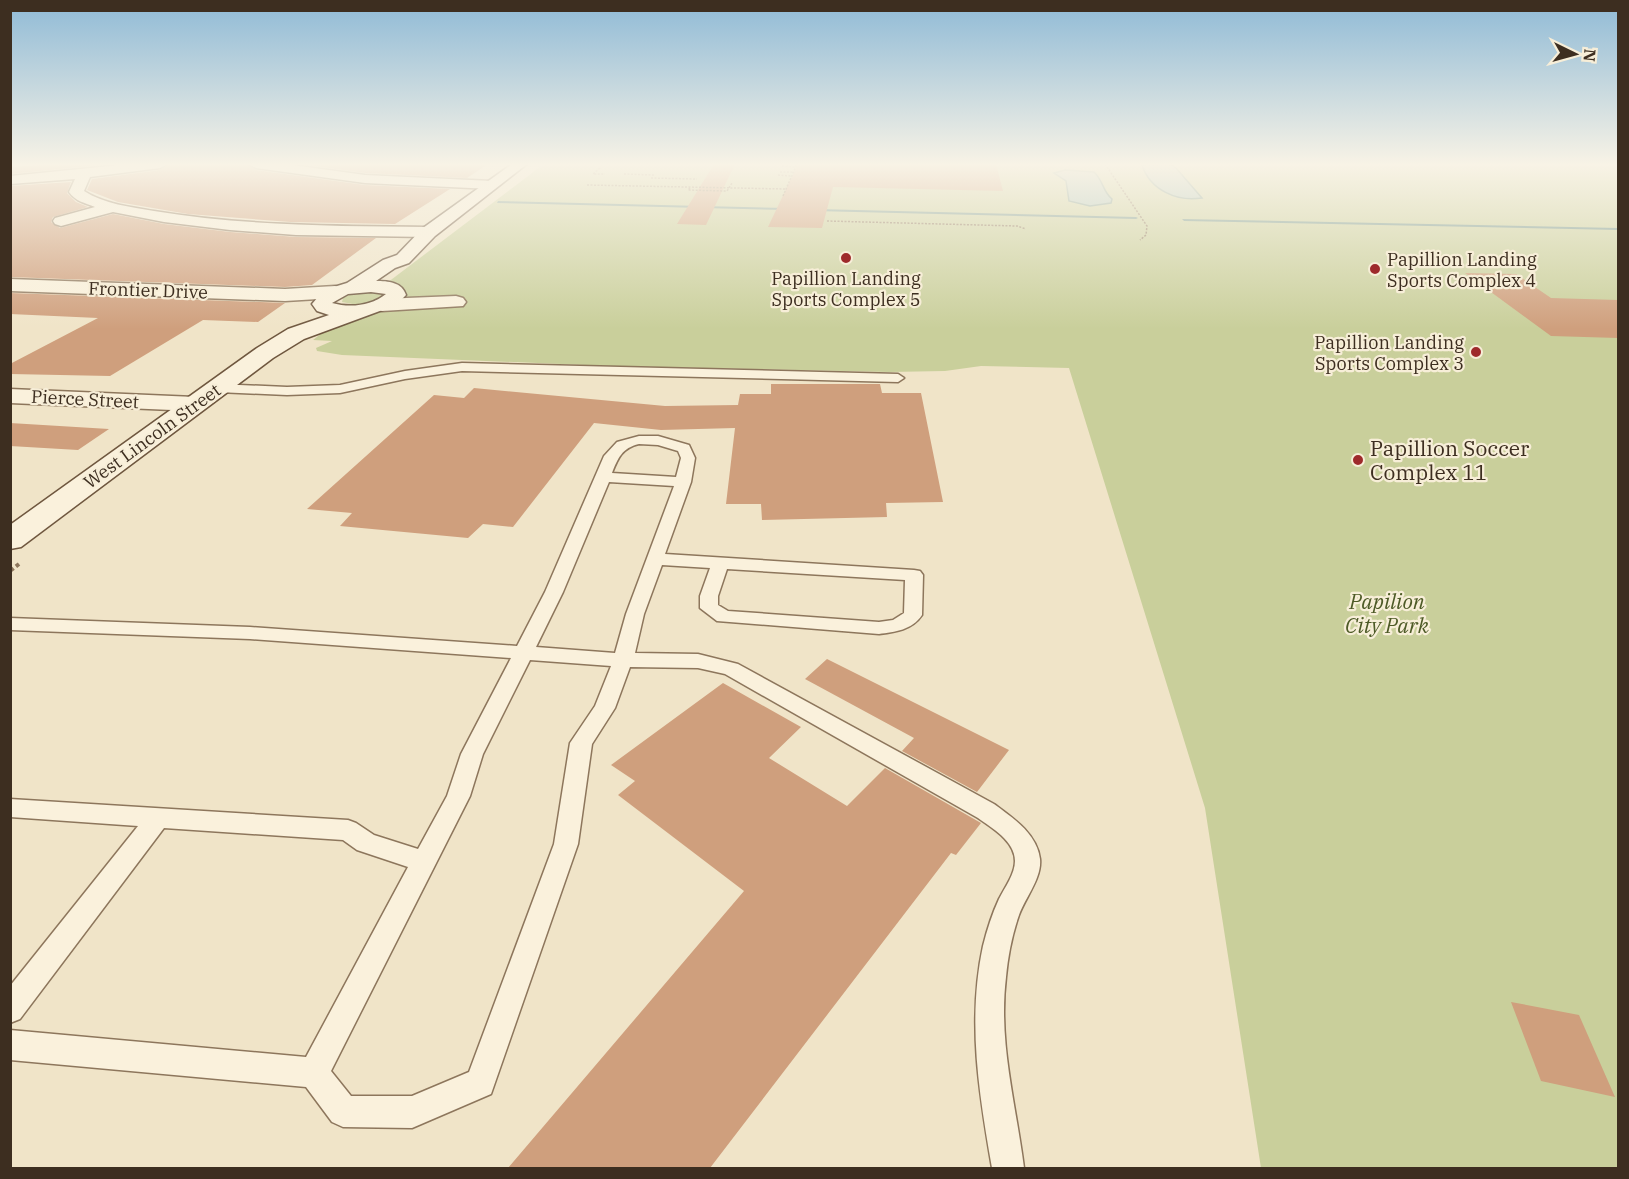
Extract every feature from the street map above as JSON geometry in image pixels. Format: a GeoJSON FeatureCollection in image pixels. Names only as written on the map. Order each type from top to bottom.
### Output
{"type":"FeatureCollection","features":[{"type":"Feature","properties":{"kind":"street"},"geometry":{"type":"LineString","coordinates":[[61,221],[68,219]]}},
{"type":"Feature","properties":{"kind":"street"},"geometry":{"type":"LineString","coordinates":[[177,219],[235,226],[429,232]]}},
{"type":"Feature","properties":{"kind":"street","name":"West Lincoln Street"},"geometry":{"type":"LineString","coordinates":[[296,334],[300,326],[334,298],[389,264],[403,259],[429,232],[446,219]]}},
{"type":"Feature","properties":{"kind":"street","name":"West Lincoln Street"},"geometry":{"type":"LineString","coordinates":[[389,295],[405,264],[403,259]]}},
{"type":"Feature","properties":{"kind":"street","name":"Frontier Drive"},"geometry":{"type":"LineString","coordinates":[[10,285],[334,298]]}},
{"type":"Feature","properties":{"kind":"street"},"geometry":{"type":"LineString","coordinates":[[389,295],[357,310],[336,311],[334,298],[389,295]]}},
{"type":"Feature","properties":{"kind":"street","name":"West Lincoln Street"},"geometry":{"type":"LineString","coordinates":[[10,540],[217,388],[296,334],[357,310]]}},
{"type":"Feature","properties":{"kind":"street","name":"Pierce Street"},"geometry":{"type":"LineString","coordinates":[[10,396],[195,404]]}},
{"type":"Feature","properties":{"kind":"lane"},"geometry":{"type":"LineString","coordinates":[[217,388],[287,391],[340,389],[405,375],[462,367],[898,378]]}},
{"type":"Feature","properties":{"kind":"lane"},"geometry":{"type":"LineString","coordinates":[[10,1045],[314,1072],[343,1111],[412,1112],[480,1083],[566,844],[581,743],[605,708],[624,660],[635,614],[683,482],[688,458],[684,448],[668,442],[645,440],[623,444],[614,452],[554,592],[472,754],[458,796],[314,1072]]}},
{"type":"Feature","properties":{"kind":"lane"},"geometry":{"type":"LineString","coordinates":[[603,477],[683,482]]}},
{"type":"Feature","properties":{"kind":"lane"},"geometry":{"type":"LineString","coordinates":[[655,559],[720,563],[914,575],[913,615],[898,625],[879,628],[724,617],[709,608],[709,596],[720,563]]}},
{"type":"Feature","properties":{"kind":"lane"},"geometry":{"type":"LineString","coordinates":[[10,624],[250,633],[624,660],[698,661],[731,669],[986,810],[1014,832],[1027,853],[1026,872],[1012,898],[996,950],[988,1004],[990,1065],[1008,1168]]}},
{"type":"Feature","properties":{"kind":"lane"},"geometry":{"type":"LineString","coordinates":[[10,808],[348,830],[366,843],[423,861]]}},
{"type":"Feature","properties":{"kind":"lane"},"geometry":{"type":"LineString","coordinates":[[10,1009],[159,817]]}},
{"type":"Feature","properties":{"kind":"path"},"geometry":{"type":"LineString","coordinates":[[1140,240],[1146,235],[1146,226],[1141,219]]}},
{"type":"Feature","properties":{"kind":"path"},"geometry":{"type":"LineString","coordinates":[[827,221],[1017,226],[1026,229]]}},
{"type":"Feature","properties":{"kind":"green space","name":"Papilion City Park"},"geometry":{"type":"Polygon","coordinates":[[[471,219],[1618,219],[1618,1168],[1261,1168],[1205,808],[1069,368],[981,366],[945,371],[889,372],[609,366],[342,355],[317,351],[316,348],[332,341],[313,340],[358,305],[342,302],[343,298],[353,293],[375,292],[471,219]]]}},
{"type":"Feature","properties":{"kind":"building"},"geometry":{"type":"Polygon","coordinates":[[[10,219],[52,219],[51,222],[60,228],[94,219],[139,219],[230,232],[296,237],[376,238],[312,285],[285,287],[10,277],[10,219]]]}},
{"type":"Feature","properties":{"kind":"building"},"geometry":{"type":"Polygon","coordinates":[[[253,219],[403,219],[395,224],[253,219]]]}},
{"type":"Feature","properties":{"kind":"building"},"geometry":{"type":"Polygon","coordinates":[[[680,219],[709,219],[706,225],[677,224],[680,219]]]}},
{"type":"Feature","properties":{"kind":"building"},"geometry":{"type":"Polygon","coordinates":[[[772,219],[824,219],[822,228],[768,227],[772,219]]]}},
{"type":"Feature","properties":{"kind":"building"},"geometry":{"type":"Polygon","coordinates":[[[1465,273],[1516,274],[1551,298],[1618,300],[1618,338],[1551,336],[1465,273]]]}},
{"type":"Feature","properties":{"kind":"building"},"geometry":{"type":"Polygon","coordinates":[[[10,293],[285,303],[258,322],[203,320],[110,376],[10,374],[10,364],[98,318],[10,314],[10,293]]]}},
{"type":"Feature","properties":{"kind":"building"},"geometry":{"type":"Polygon","coordinates":[[[771,384],[880,384],[882,393],[921,393],[943,502],[886,503],[887,517],[762,520],[761,504],[726,504],[735,428],[661,430],[594,423],[513,527],[483,524],[468,538],[340,526],[352,513],[307,509],[434,395],[464,398],[474,388],[665,406],[738,405],[740,394],[771,394],[771,384]]]}},
{"type":"Feature","properties":{"kind":"building"},"geometry":{"type":"Polygon","coordinates":[[[10,423],[109,429],[78,450],[10,446],[10,423]]]}},
{"type":"Feature","properties":{"kind":"building"},"geometry":{"type":"Polygon","coordinates":[[[827,659],[1009,750],[977,792],[902,751],[914,738],[805,679],[827,659]]]}},
{"type":"Feature","properties":{"kind":"building"},"geometry":{"type":"Polygon","coordinates":[[[723,683],[801,727],[769,758],[847,806],[885,768],[981,823],[956,855],[951,853],[710,1168],[508,1168],[744,891],[618,795],[635,781],[611,765],[723,683]]]}},
{"type":"Feature","properties":{"kind":"building"},"geometry":{"type":"Polygon","coordinates":[[[1511,1002],[1579,1015],[1615,1097],[1541,1081],[1511,1002]]]}},
{"type":"Feature","properties":{"kind":"waterway"},"geometry":{"type":"LineString","coordinates":[[1184,220],[1618,229]]}},
{"type":"Feature","properties":{"kind":"place","name":"Papillion Landing Sports Complex 5"},"geometry":{"type":"Point","coordinates":[846,258]}},
{"type":"Feature","properties":{"kind":"place","name":"Papillion Landing Sports Complex 4"},"geometry":{"type":"Point","coordinates":[1375,269]}},
{"type":"Feature","properties":{"kind":"place","name":"Papillion Landing Sports Complex 3"},"geometry":{"type":"Point","coordinates":[1476,352]}},
{"type":"Feature","properties":{"kind":"place","name":"Papillion Soccer Complex 11"},"geometry":{"type":"Point","coordinates":[1358,460]}}]}
